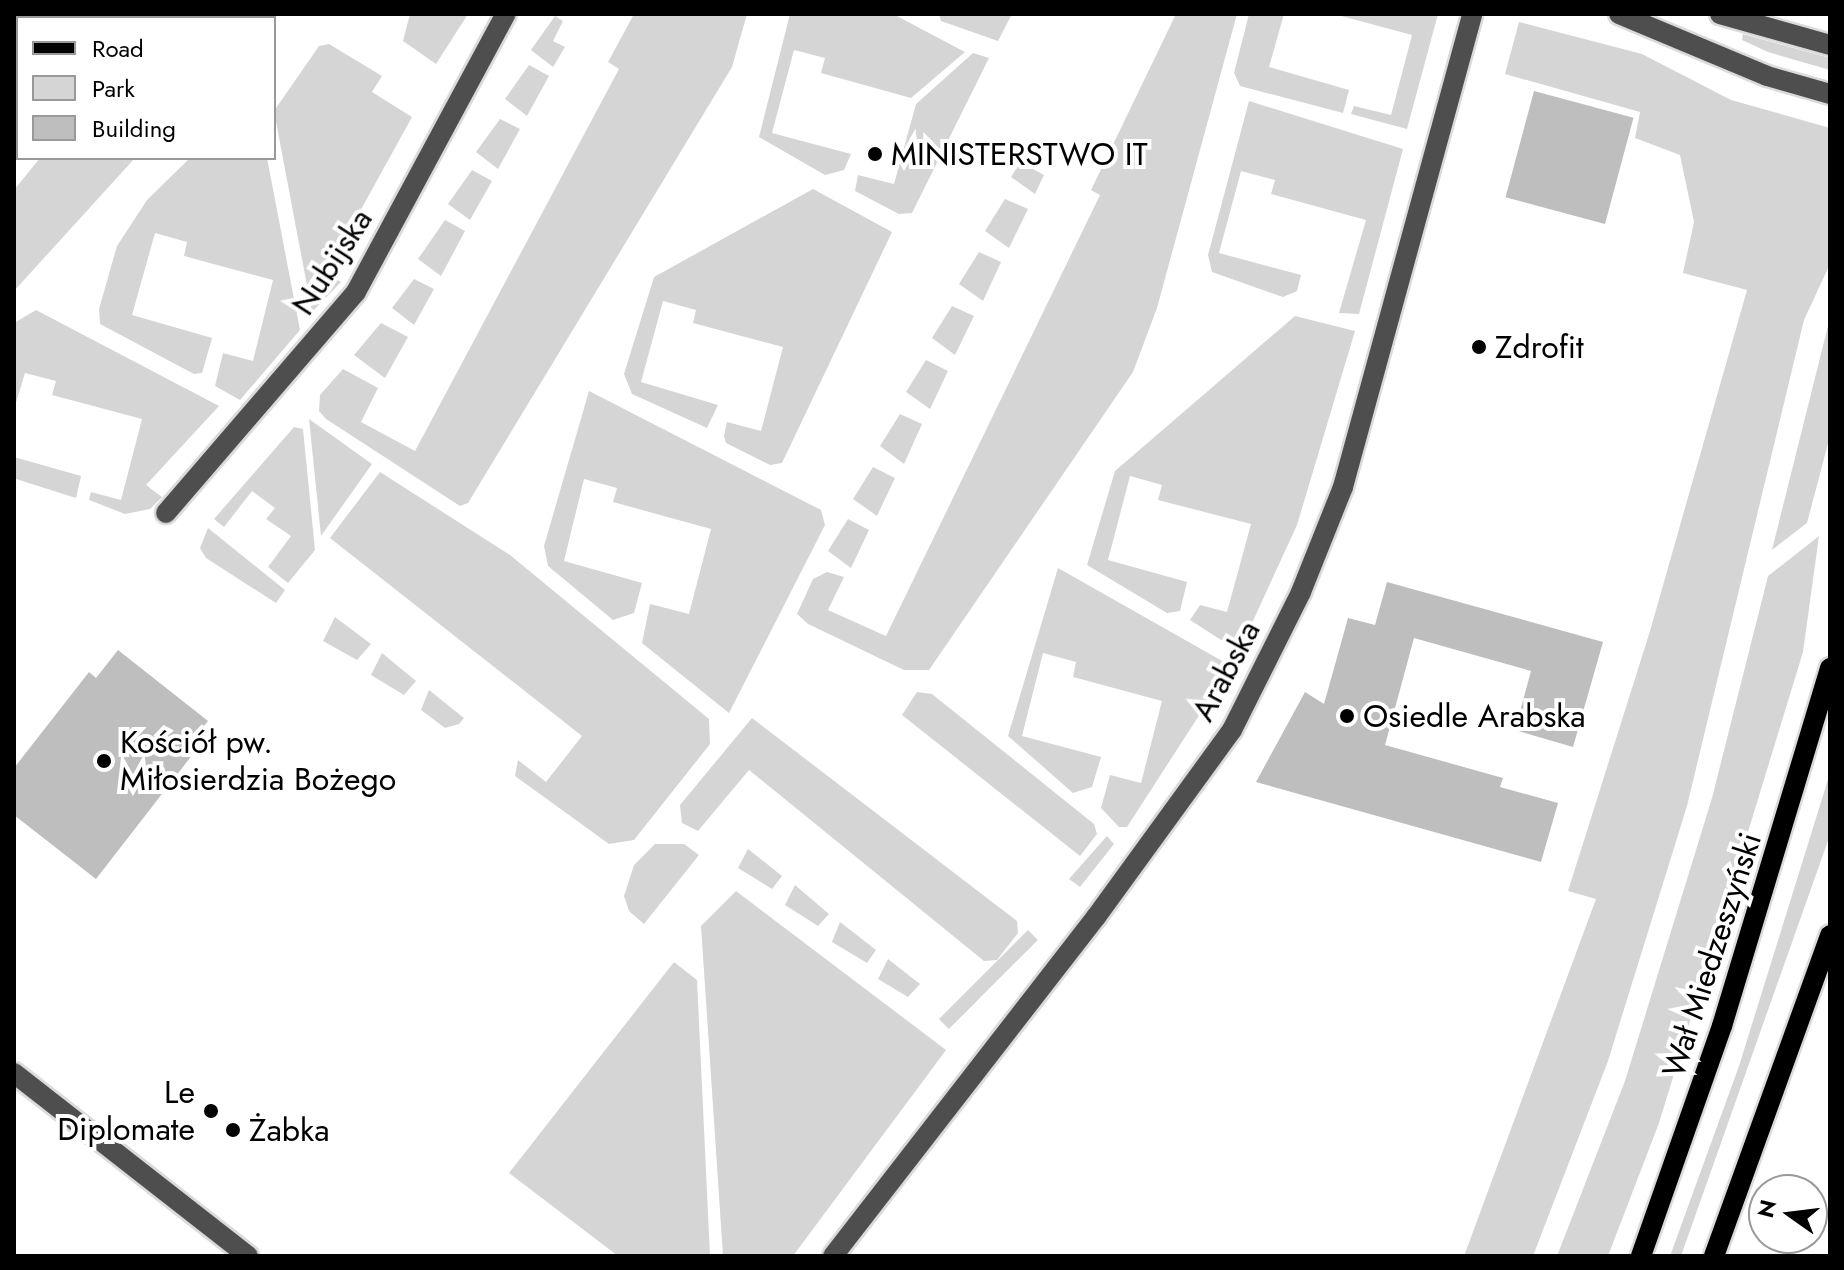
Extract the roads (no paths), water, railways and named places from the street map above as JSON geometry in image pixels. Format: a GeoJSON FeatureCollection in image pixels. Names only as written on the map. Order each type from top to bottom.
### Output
{"type":"FeatureCollection","features":[{"type":"Feature","properties":{"kind":"main road","name":"Wał Miedzeszyński"},"geometry":{"type":"LineString","coordinates":[[1641,1256],[1743,960],[1830,668]]}},
{"type":"Feature","properties":{"kind":"main road"},"geometry":{"type":"LineString","coordinates":[[1714,1256],[1830,935]]}},
{"type":"Feature","properties":{"kind":"street","name":"Nubijska"},"geometry":{"type":"LineString","coordinates":[[166,513],[356,292],[506,14]]}},
{"type":"Feature","properties":{"kind":"street","name":"Arabska"},"geometry":{"type":"LineString","coordinates":[[833,1256],[1096,917],[1232,730],[1301,592],[1343,487],[1472,14]]}},
{"type":"Feature","properties":{"kind":"street"},"geometry":{"type":"LineString","coordinates":[[1619,14],[1767,76],[1830,94]]}},
{"type":"Feature","properties":{"kind":"street"},"geometry":{"type":"LineString","coordinates":[[1720,14],[1830,45]]}},
{"type":"Feature","properties":{"kind":"street"},"geometry":{"type":"LineString","coordinates":[[14,1073],[239,1253]]}},
{"type":"Feature","properties":{"kind":"place","name":"MINISTERSTWO IT"},"geometry":{"type":"Point","coordinates":[875,154]}},
{"type":"Feature","properties":{"kind":"place","name":"Zdrofit"},"geometry":{"type":"Point","coordinates":[1479,347]}},
{"type":"Feature","properties":{"kind":"place","name":"Osiedle Arabska"},"geometry":{"type":"Point","coordinates":[1347,716]}},
{"type":"Feature","properties":{"kind":"place","name":"Kościół pw. Miłosierdzia Bożego"},"geometry":{"type":"Point","coordinates":[104,761]}},
{"type":"Feature","properties":{"kind":"place","name":"Le Diplomate"},"geometry":{"type":"Point","coordinates":[211,1111]}},
{"type":"Feature","properties":{"kind":"place","name":"Żabka"},"geometry":{"type":"Point","coordinates":[233,1130]}}]}
